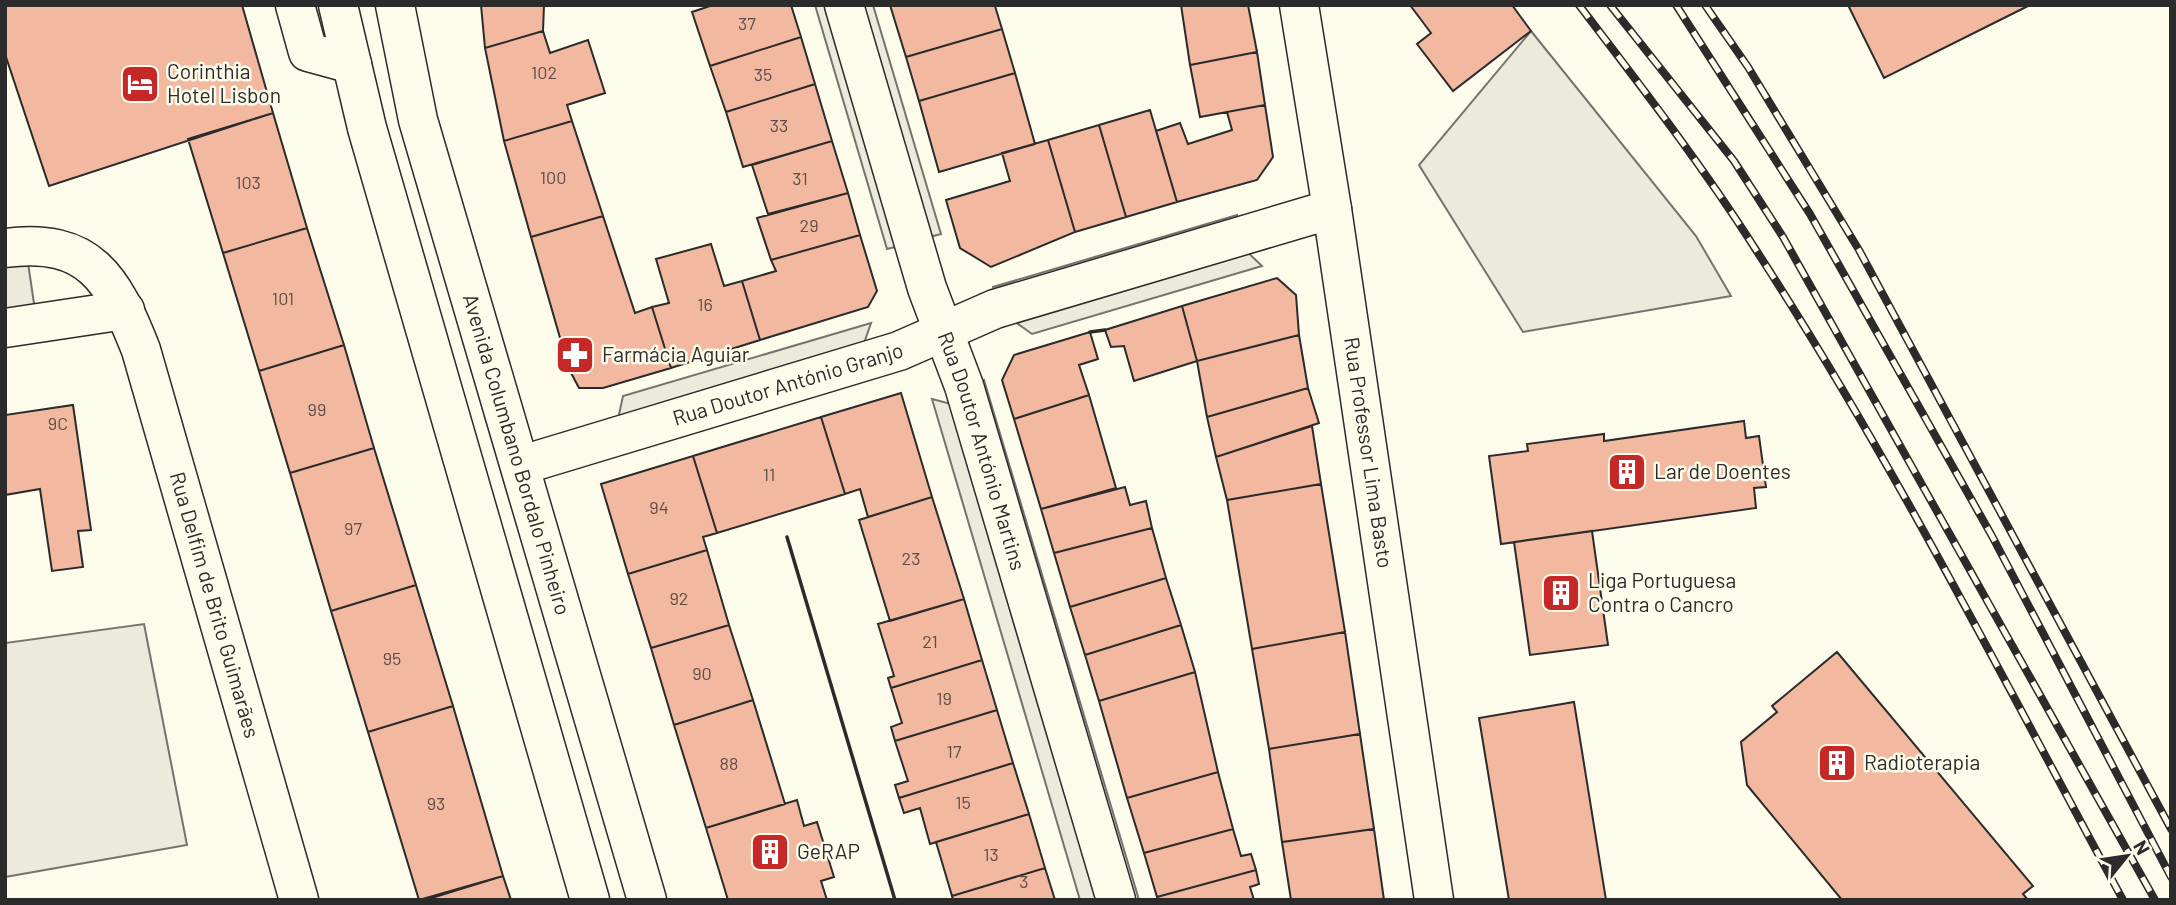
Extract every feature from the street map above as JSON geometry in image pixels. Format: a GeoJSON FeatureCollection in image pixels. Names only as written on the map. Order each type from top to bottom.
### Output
{"type":"FeatureCollection","features":[{"type":"Feature","properties":{"kind":"street"},"geometry":{"type":"LineString","coordinates":[[295,5],[308,51],[352,64]]}},
{"type":"Feature","properties":{"kind":"street"},"geometry":{"type":"LineString","coordinates":[[338,5],[367,128],[590,900]]}},
{"type":"Feature","properties":{"kind":"street","name":"Avenida Columbano Bordalo Pinheiro"},"geometry":{"type":"LineString","coordinates":[[395,5],[418,120],[522,465],[585,694],[647,900]]}},
{"type":"Feature","properties":{"kind":"street","name":"Rua Doutor António Martins"},"geometry":{"type":"LineString","coordinates":[[844,5],[944,332],[964,386],[1116,900]]}},
{"type":"Feature","properties":{"kind":"street","name":"Rua Professor Lima Basto"},"geometry":{"type":"LineString","coordinates":[[1299,5],[1332,209],[1434,900]]}},
{"type":"Feature","properties":{"kind":"street","name":"Rua Doutor António Granjo"},"geometry":{"type":"LineString","coordinates":[[522,465],[899,351],[995,309],[1332,209]]}},
{"type":"Feature","properties":{"kind":"street","name":"Rua Delfim de Brito Guimarães"},"geometry":{"type":"LineString","coordinates":[[5,248],[26,245],[61,250],[85,260],[103,276],[125,310],[141,349],[299,900]]}},
{"type":"Feature","properties":{"kind":"street"},"geometry":{"type":"LineString","coordinates":[[5,328],[125,310]]}},
{"type":"Feature","properties":{"kind":"shaded area"},"geometry":{"type":"Polygon","coordinates":[[[815,5],[828,5],[899,246],[887,249],[815,5]]]}},
{"type":"Feature","properties":{"kind":"shaded area"},"geometry":{"type":"Polygon","coordinates":[[[860,5],[873,5],[941,234],[929,237],[860,5]]]}},
{"type":"Feature","properties":{"kind":"shaded area"},"geometry":{"type":"Polygon","coordinates":[[[1531,31],[1696,236],[1731,296],[1523,332],[1419,165],[1531,31]]]}},
{"type":"Feature","properties":{"kind":"shaded area"},"geometry":{"type":"Polygon","coordinates":[[[1237,215],[1240,227],[996,299],[993,287],[1237,215]]]}},
{"type":"Feature","properties":{"kind":"shaded area"},"geometry":{"type":"Polygon","coordinates":[[[1241,246],[1262,266],[1032,334],[1007,316],[1241,246]]]}},
{"type":"Feature","properties":{"kind":"shaded area"},"geometry":{"type":"Polygon","coordinates":[[[28,263],[36,317],[5,322],[5,267],[28,263]]]}},
{"type":"Feature","properties":{"kind":"shaded area"},"geometry":{"type":"Polygon","coordinates":[[[871,323],[861,352],[616,428],[623,396],[871,323]]]}},
{"type":"Feature","properties":{"kind":"shaded area"},"geometry":{"type":"Polygon","coordinates":[[[984,380],[1139,900],[1126,900],[972,383],[984,380]]]}},
{"type":"Feature","properties":{"kind":"shaded area"},"geometry":{"type":"Polygon","coordinates":[[[932,399],[959,406],[1107,900],[1080,900],[932,399]]]}},
{"type":"Feature","properties":{"kind":"shaded area"},"geometry":{"type":"Polygon","coordinates":[[[144,624],[187,845],[5,877],[5,643],[144,624]]]}},
{"type":"Feature","properties":{"kind":"building","name":"Corinthia Hotel Lisbon"},"geometry":{"type":"Polygon","coordinates":[[[5,5],[242,5],[273,113],[49,186],[5,54],[5,5]]]}},
{"type":"Feature","properties":{"kind":"building"},"geometry":{"type":"Polygon","coordinates":[[[481,5],[544,5],[543,31],[485,48],[481,5]]]}},
{"type":"Feature","properties":{"kind":"building"},"geometry":{"type":"Polygon","coordinates":[[[713,5],[791,5],[801,37],[710,66],[692,12],[713,5]]]}},
{"type":"Feature","properties":{"kind":"building"},"geometry":{"type":"Polygon","coordinates":[[[890,5],[999,5],[995,6],[1002,29],[906,57],[890,5]]]}},
{"type":"Feature","properties":{"kind":"building"},"geometry":{"type":"Polygon","coordinates":[[[1181,5],[1248,5],[1257,52],[1190,65],[1181,5]]]}},
{"type":"Feature","properties":{"kind":"building"},"geometry":{"type":"Polygon","coordinates":[[[1410,5],[1512,5],[1531,31],[1453,91],[1417,44],[1431,33],[1410,5]]]}},
{"type":"Feature","properties":{"kind":"building"},"geometry":{"type":"Polygon","coordinates":[[[1848,5],[2030,5],[1884,78],[1848,5]]]}},
{"type":"Feature","properties":{"kind":"building"},"geometry":{"type":"Polygon","coordinates":[[[1002,29],[1015,73],[919,101],[906,57],[1002,29]]]}},
{"type":"Feature","properties":{"kind":"building"},"geometry":{"type":"Polygon","coordinates":[[[543,31],[550,53],[588,40],[605,93],[567,105],[572,121],[504,141],[485,48],[543,31]]]}},
{"type":"Feature","properties":{"kind":"building"},"geometry":{"type":"Polygon","coordinates":[[[801,37],[815,84],[726,112],[710,66],[801,37]]]}},
{"type":"Feature","properties":{"kind":"building"},"geometry":{"type":"Polygon","coordinates":[[[1257,52],[1265,105],[1200,117],[1190,65],[1257,52]]]}},
{"type":"Feature","properties":{"kind":"building"},"geometry":{"type":"Polygon","coordinates":[[[1015,73],[1035,144],[939,172],[919,101],[1015,73]]]}},
{"type":"Feature","properties":{"kind":"building"},"geometry":{"type":"Polygon","coordinates":[[[815,84],[832,141],[743,167],[726,112],[815,84]]]}},
{"type":"Feature","properties":{"kind":"building"},"geometry":{"type":"Polygon","coordinates":[[[1265,105],[1273,157],[1257,180],[1177,202],[1156,131],[1180,123],[1188,144],[1232,130],[1227,112],[1265,105]]]}},
{"type":"Feature","properties":{"kind":"building"},"geometry":{"type":"Polygon","coordinates":[[[1150,110],[1177,202],[1126,217],[1099,125],[1150,110]]]}},
{"type":"Feature","properties":{"kind":"building"},"geometry":{"type":"Polygon","coordinates":[[[273,113],[307,228],[223,253],[188,139],[273,113]]]}},
{"type":"Feature","properties":{"kind":"building"},"geometry":{"type":"Polygon","coordinates":[[[572,121],[603,216],[531,237],[504,141],[572,121]]]}},
{"type":"Feature","properties":{"kind":"building"},"geometry":{"type":"Polygon","coordinates":[[[1099,125],[1126,217],[1075,232],[1048,140],[1099,125]]]}},
{"type":"Feature","properties":{"kind":"building"},"geometry":{"type":"Polygon","coordinates":[[[1048,140],[1075,232],[991,267],[960,248],[946,200],[1010,181],[1002,153],[1048,140]]]}},
{"type":"Feature","properties":{"kind":"building"},"geometry":{"type":"Polygon","coordinates":[[[832,141],[848,193],[768,214],[752,165],[832,141]]]}},
{"type":"Feature","properties":{"kind":"building"},"geometry":{"type":"Polygon","coordinates":[[[848,193],[860,235],[771,260],[757,218],[848,193]]]}},
{"type":"Feature","properties":{"kind":"building"},"geometry":{"type":"Polygon","coordinates":[[[603,216],[635,313],[652,307],[671,368],[603,388],[579,388],[569,369],[531,237],[603,216]]]}},
{"type":"Feature","properties":{"kind":"building"},"geometry":{"type":"Polygon","coordinates":[[[307,228],[344,345],[259,371],[223,253],[307,228]]]}},
{"type":"Feature","properties":{"kind":"building"},"geometry":{"type":"Polygon","coordinates":[[[860,235],[877,291],[868,307],[760,340],[742,281],[776,271],[771,260],[860,235]]]}},
{"type":"Feature","properties":{"kind":"building"},"geometry":{"type":"Polygon","coordinates":[[[711,244],[724,286],[742,281],[760,340],[671,368],[652,307],[669,303],[656,259],[711,244]]]}},
{"type":"Feature","properties":{"kind":"building"},"geometry":{"type":"Polygon","coordinates":[[[1277,278],[1296,295],[1299,335],[1197,361],[1182,306],[1277,278]]]}},
{"type":"Feature","properties":{"kind":"building"},"geometry":{"type":"Polygon","coordinates":[[[1182,306],[1197,361],[1134,381],[1124,346],[1111,347],[1105,330],[1182,306]]]}},
{"type":"Feature","properties":{"kind":"building"},"geometry":{"type":"Polygon","coordinates":[[[1090,332],[1098,359],[1079,365],[1089,395],[1014,419],[1002,380],[1014,355],[1090,332]]]}},
{"type":"Feature","properties":{"kind":"building"},"geometry":{"type":"Polygon","coordinates":[[[1299,335],[1308,388],[1207,417],[1197,361],[1299,335]]]}},
{"type":"Feature","properties":{"kind":"building"},"geometry":{"type":"Polygon","coordinates":[[[344,345],[374,448],[290,473],[259,371],[344,345]]]}},
{"type":"Feature","properties":{"kind":"building"},"geometry":{"type":"Polygon","coordinates":[[[1308,388],[1319,423],[1216,457],[1207,417],[1308,388]]]}},
{"type":"Feature","properties":{"kind":"building"},"geometry":{"type":"Polygon","coordinates":[[[901,393],[932,497],[868,517],[860,489],[845,494],[821,417],[901,393]]]}},
{"type":"Feature","properties":{"kind":"building"},"geometry":{"type":"Polygon","coordinates":[[[1089,395],[1116,488],[1041,509],[1014,419],[1089,395]]]}},
{"type":"Feature","properties":{"kind":"building"},"geometry":{"type":"Polygon","coordinates":[[[73,405],[91,530],[78,531],[83,567],[52,571],[40,489],[5,495],[5,415],[73,405]]]}},
{"type":"Feature","properties":{"kind":"building"},"geometry":{"type":"Polygon","coordinates":[[[821,417],[845,494],[717,533],[693,456],[821,417]]]}},
{"type":"Feature","properties":{"kind":"building","name":"Lar de Doentes"},"geometry":{"type":"Polygon","coordinates":[[[1744,421],[1746,438],[1759,436],[1766,487],[1754,488],[1756,508],[1501,544],[1489,456],[1528,451],[1527,444],[1604,434],[1604,441],[1744,421]]]}},
{"type":"Feature","properties":{"kind":"building"},"geometry":{"type":"Polygon","coordinates":[[[1312,426],[1321,484],[1227,500],[1216,457],[1312,426]]]}},
{"type":"Feature","properties":{"kind":"building"},"geometry":{"type":"Polygon","coordinates":[[[374,448],[416,585],[331,611],[290,473],[374,448]]]}},
{"type":"Feature","properties":{"kind":"building"},"geometry":{"type":"Polygon","coordinates":[[[693,456],[717,533],[703,537],[707,550],[628,574],[601,484],[693,456]]]}},
{"type":"Feature","properties":{"kind":"building"},"geometry":{"type":"Polygon","coordinates":[[[1321,484],[1345,632],[1252,649],[1227,500],[1321,484]]]}},
{"type":"Feature","properties":{"kind":"building"},"geometry":{"type":"Polygon","coordinates":[[[1125,487],[1130,505],[1146,501],[1152,528],[1054,553],[1041,509],[1125,487]]]}},
{"type":"Feature","properties":{"kind":"building"},"geometry":{"type":"Polygon","coordinates":[[[932,497],[964,599],[890,621],[859,520],[932,497]]]}},
{"type":"Feature","properties":{"kind":"building"},"geometry":{"type":"Polygon","coordinates":[[[1152,528],[1166,578],[1070,607],[1054,553],[1152,528]]]}},
{"type":"Feature","properties":{"kind":"building","name":"Liga Portuguesa Contra o Cancro"},"geometry":{"type":"Polygon","coordinates":[[[1592,531],[1608,645],[1530,655],[1514,542],[1592,531]]]}},
{"type":"Feature","properties":{"kind":"building"},"geometry":{"type":"Polygon","coordinates":[[[707,550],[729,625],[651,648],[628,574],[707,550]]]}},
{"type":"Feature","properties":{"kind":"building"},"geometry":{"type":"Polygon","coordinates":[[[1166,578],[1181,625],[1085,655],[1070,607],[1166,578]]]}},
{"type":"Feature","properties":{"kind":"building"},"geometry":{"type":"Polygon","coordinates":[[[416,585],[453,706],[368,732],[331,611],[416,585]]]}},
{"type":"Feature","properties":{"kind":"building"},"geometry":{"type":"Polygon","coordinates":[[[964,599],[982,660],[891,688],[888,678],[894,676],[878,624],[964,599]]]}},
{"type":"Feature","properties":{"kind":"building"},"geometry":{"type":"Polygon","coordinates":[[[729,625],[753,700],[674,725],[651,648],[729,625]]]}},
{"type":"Feature","properties":{"kind":"building"},"geometry":{"type":"Polygon","coordinates":[[[1181,625],[1195,672],[1099,701],[1085,655],[1181,625]]]}},
{"type":"Feature","properties":{"kind":"building"},"geometry":{"type":"Polygon","coordinates":[[[1345,632],[1360,734],[1269,749],[1252,649],[1345,632]]]}},
{"type":"Feature","properties":{"kind":"building","name":"Radioterapia"},"geometry":{"type":"Polygon","coordinates":[[[1837,652],[2033,886],[2023,894],[2028,900],[1842,900],[1747,785],[1741,742],[1777,712],[1772,706],[1837,652]]]}},
{"type":"Feature","properties":{"kind":"building"},"geometry":{"type":"Polygon","coordinates":[[[982,660],[997,710],[895,741],[891,727],[902,723],[891,688],[982,660]]]}},
{"type":"Feature","properties":{"kind":"building"},"geometry":{"type":"Polygon","coordinates":[[[1195,672],[1218,772],[1127,798],[1099,701],[1195,672]]]}},
{"type":"Feature","properties":{"kind":"building"},"geometry":{"type":"Polygon","coordinates":[[[753,700],[785,804],[706,828],[674,725],[753,700]]]}},
{"type":"Feature","properties":{"kind":"building"},"geometry":{"type":"Polygon","coordinates":[[[1574,702],[1606,900],[1509,900],[1479,718],[1574,702]]]}},
{"type":"Feature","properties":{"kind":"building"},"geometry":{"type":"Polygon","coordinates":[[[453,706],[503,876],[419,900],[368,732],[453,706]]]}},
{"type":"Feature","properties":{"kind":"building"},"geometry":{"type":"Polygon","coordinates":[[[997,710],[1013,763],[899,798],[895,785],[908,781],[895,741],[997,710]]]}},
{"type":"Feature","properties":{"kind":"building"},"geometry":{"type":"Polygon","coordinates":[[[1360,734],[1374,829],[1282,842],[1269,749],[1360,734]]]}},
{"type":"Feature","properties":{"kind":"building"},"geometry":{"type":"Polygon","coordinates":[[[1013,763],[1029,814],[930,844],[920,808],[904,813],[899,798],[1013,763]]]}},
{"type":"Feature","properties":{"kind":"building"},"geometry":{"type":"Polygon","coordinates":[[[1218,772],[1233,829],[1144,853],[1127,798],[1218,772]]]}},
{"type":"Feature","properties":{"kind":"building","name":"GeRAP"},"geometry":{"type":"Polygon","coordinates":[[[797,800],[804,826],[817,822],[834,877],[821,881],[827,900],[728,900],[706,828],[797,800]]]}},
{"type":"Feature","properties":{"kind":"building"},"geometry":{"type":"Polygon","coordinates":[[[1029,814],[1045,868],[952,896],[936,842],[1029,814]]]}},
{"type":"Feature","properties":{"kind":"building"},"geometry":{"type":"Polygon","coordinates":[[[1233,829],[1241,856],[1251,854],[1256,870],[1157,897],[1144,853],[1233,829]]]}},
{"type":"Feature","properties":{"kind":"building"},"geometry":{"type":"Polygon","coordinates":[[[1374,829],[1384,900],[1291,900],[1282,842],[1374,829]]]}},
{"type":"Feature","properties":{"kind":"building"},"geometry":{"type":"Polygon","coordinates":[[[1045,868],[1055,900],[953,900],[952,896],[1045,868]]]}},
{"type":"Feature","properties":{"kind":"building"},"geometry":{"type":"Polygon","coordinates":[[[1256,870],[1259,884],[1250,887],[1254,900],[1158,900],[1157,897],[1256,870]]]}},
{"type":"Feature","properties":{"kind":"building"},"geometry":{"type":"Polygon","coordinates":[[[503,876],[511,900],[425,900],[503,876]]]}},
{"type":"Feature","properties":{"kind":"railway"},"geometry":{"type":"LineString","coordinates":[[1579,5],[1714,187],[1806,329],[1946,571],[2123,900]]}},
{"type":"Feature","properties":{"kind":"railway"},"geometry":{"type":"LineString","coordinates":[[1610,5],[1734,161],[1783,237],[2155,900]]}},
{"type":"Feature","properties":{"kind":"railway"},"geometry":{"type":"LineString","coordinates":[[1676,5],[1810,214],[1992,536],[2171,877]]}},
{"type":"Feature","properties":{"kind":"railway"},"geometry":{"type":"LineString","coordinates":[[1705,5],[1748,67],[1859,250],[2171,829]]}},
{"type":"Feature","properties":{"kind":"wall"},"geometry":{"type":"LineString","coordinates":[[1090,332],[1105,330]]}},
{"type":"Feature","properties":{"kind":"wall"},"geometry":{"type":"LineString","coordinates":[[787,537],[895,900]]}},
{"type":"Feature","properties":{"kind":"place","name":"Corinthia Hotel Lisbon"},"geometry":{"type":"Point","coordinates":[140,84]}},
{"type":"Feature","properties":{"kind":"place","name":"Farmácia Aguiar"},"geometry":{"type":"Point","coordinates":[575,355]}},
{"type":"Feature","properties":{"kind":"place","name":"Lar de Doentes"},"geometry":{"type":"Point","coordinates":[1627,472]}},
{"type":"Feature","properties":{"kind":"place","name":"Liga Portuguesa Contra o Cancro"},"geometry":{"type":"Point","coordinates":[1561,593]}},
{"type":"Feature","properties":{"kind":"place","name":"Radioterapia"},"geometry":{"type":"Point","coordinates":[1837,763]}},
{"type":"Feature","properties":{"kind":"place","name":"GeRAP"},"geometry":{"type":"Point","coordinates":[770,852]}}]}
